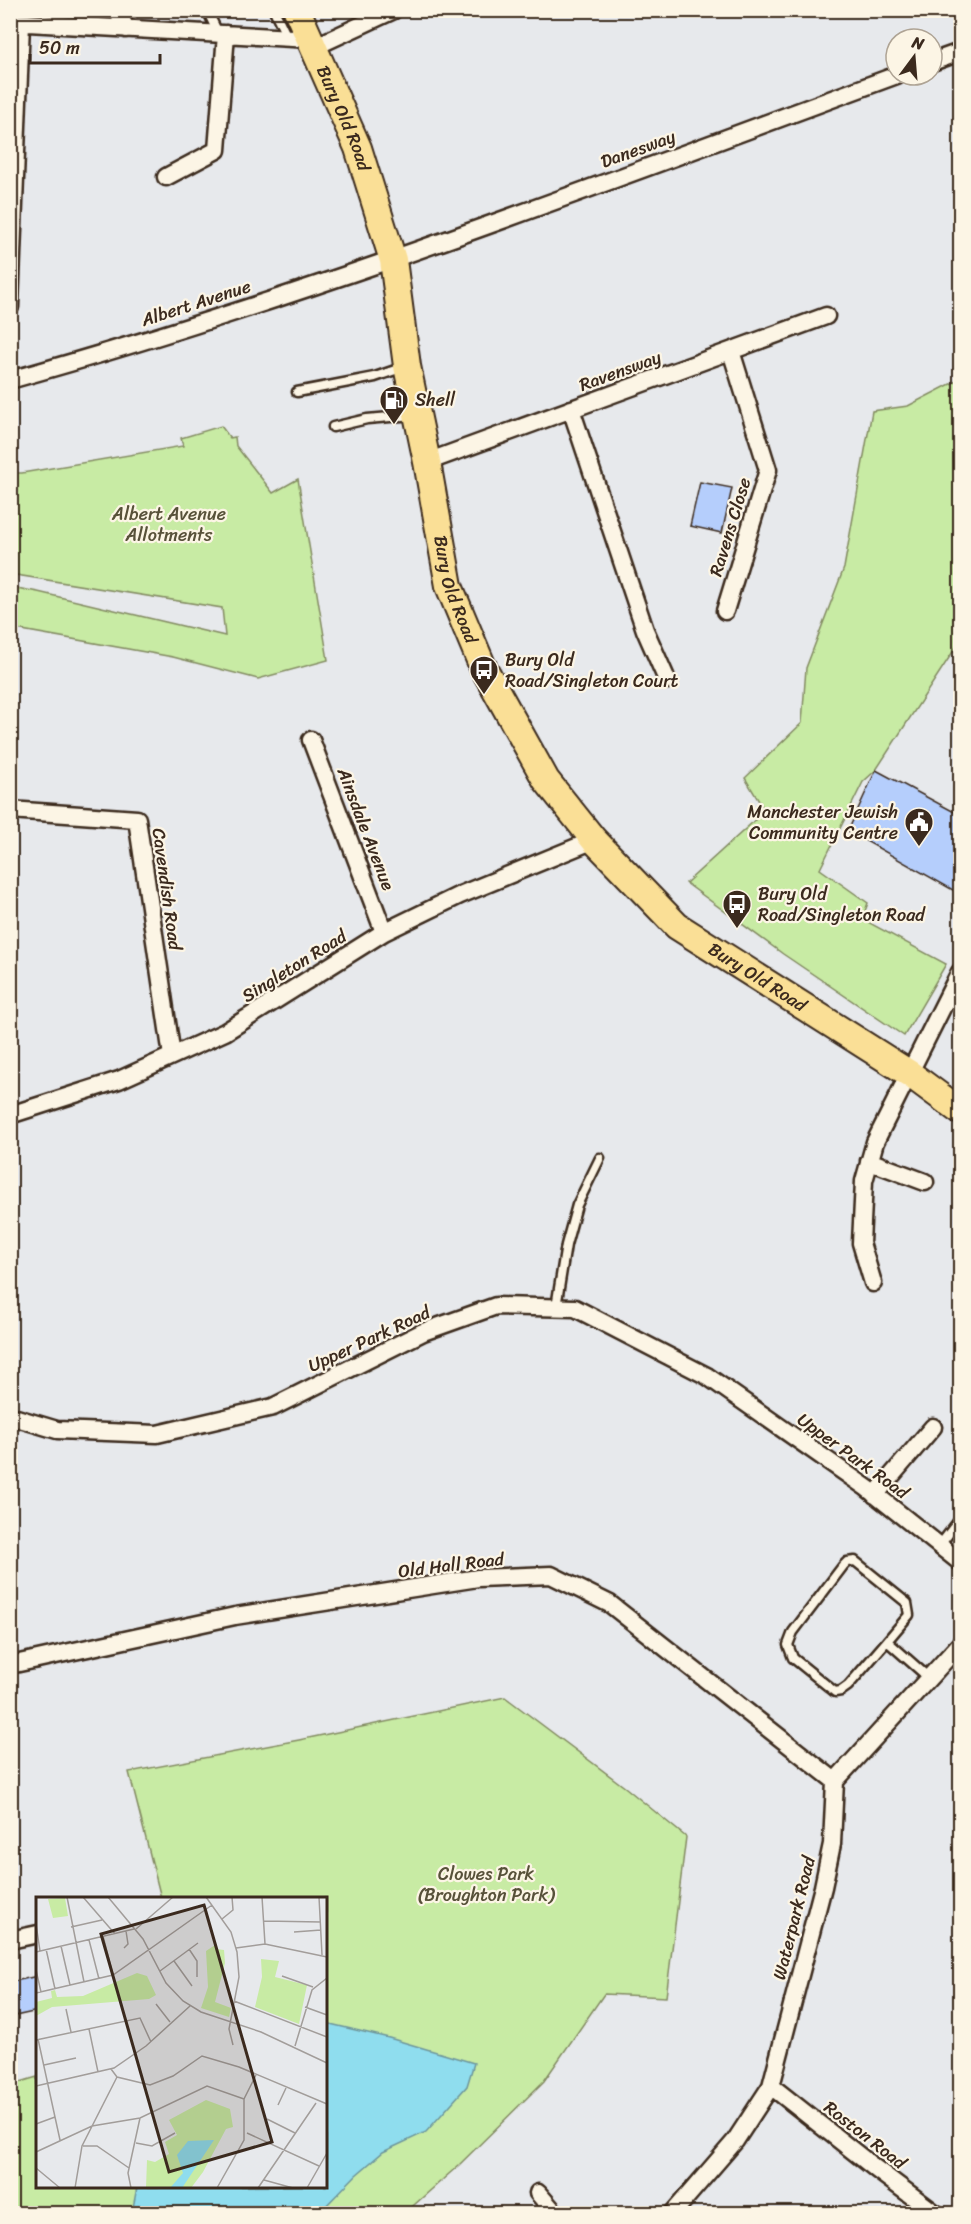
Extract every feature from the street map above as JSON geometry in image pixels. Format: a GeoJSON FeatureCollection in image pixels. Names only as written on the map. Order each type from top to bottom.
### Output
{"type":"FeatureCollection","features":[{"type":"Feature","properties":{"kind":"main road","name":"Bury Old Road"},"geometry":{"type":"LineString","coordinates":[[297,10],[303,41],[358,148],[393,260],[407,366],[449,586],[482,665],[546,780],[594,840],[677,926],[910,1074],[960,1111]]}},
{"type":"Feature","properties":{"kind":"street"},"geometry":{"type":"LineString","coordinates":[[117,10],[126,29]]}},
{"type":"Feature","properties":{"kind":"street"},"geometry":{"type":"LineString","coordinates":[[10,307],[16,23],[222,34],[303,41],[394,10]]}},
{"type":"Feature","properties":{"kind":"street"},"geometry":{"type":"LineString","coordinates":[[166,177],[217,150],[222,34]]}},
{"type":"Feature","properties":{"kind":"street"},"geometry":{"type":"LineString","coordinates":[[944,58],[960,52]]}},
{"type":"Feature","properties":{"kind":"street","name":"Danesway"},"geometry":{"type":"LineString","coordinates":[[393,260],[884,80]]}},
{"type":"Feature","properties":{"kind":"street","name":"Albert Avenue"},"geometry":{"type":"LineString","coordinates":[[10,380],[106,353],[393,260]]}},
{"type":"Feature","properties":{"kind":"street","name":"Ravensway"},"geometry":{"type":"LineString","coordinates":[[427,462],[826,316]]}},
{"type":"Feature","properties":{"kind":"street","name":"Ravens Close"},"geometry":{"type":"LineString","coordinates":[[724,611],[768,470],[731,351]]}},
{"type":"Feature","properties":{"kind":"street"},"geometry":{"type":"LineString","coordinates":[[571,409],[645,630],[667,680]]}},
{"type":"Feature","properties":{"kind":"street","name":"Ainsdale Avenue"},"geometry":{"type":"LineString","coordinates":[[311,740],[384,932]]}},
{"type":"Feature","properties":{"kind":"street","name":"Cavendish Road"},"geometry":{"type":"LineString","coordinates":[[10,810],[137,819],[172,1056]]}},
{"type":"Feature","properties":{"kind":"street","name":"Singleton Road"},"geometry":{"type":"LineString","coordinates":[[10,1115],[119,1080],[225,1032],[384,932],[460,895],[594,840]]}},
{"type":"Feature","properties":{"kind":"street"},"geometry":{"type":"LineString","coordinates":[[873,1283],[861,1243],[864,1181],[869,1161],[875,1142],[960,972]]}},
{"type":"Feature","properties":{"kind":"street"},"geometry":{"type":"LineString","coordinates":[[869,1161],[925,1182]]}},
{"type":"Feature","properties":{"kind":"street","name":"Upper Park Road"},"geometry":{"type":"LineString","coordinates":[[10,1416],[57,1430],[157,1434],[273,1407],[423,1332],[496,1306],[575,1308],[707,1376],[875,1495],[960,1562]]}},
{"type":"Feature","properties":{"kind":"street"},"geometry":{"type":"LineString","coordinates":[[875,1495],[933,1427]]}},
{"type":"Feature","properties":{"kind":"street","name":"Old Hall Road"},"geometry":{"type":"LineString","coordinates":[[10,1665],[234,1616],[478,1578],[550,1575],[610,1604],[835,1781]]}},
{"type":"Feature","properties":{"kind":"street"},"geometry":{"type":"LineString","coordinates":[[835,1781],[960,1644]]}},
{"type":"Feature","properties":{"kind":"street","name":"Waterpark Road"},"geometry":{"type":"LineString","coordinates":[[672,2214],[735,2141],[771,2086],[823,1887],[832,1844],[835,1781]]}},
{"type":"Feature","properties":{"kind":"street"},"geometry":{"type":"LineString","coordinates":[[10,1940],[36,1934]]}},
{"type":"Feature","properties":{"kind":"street","name":"Roston Road"},"geometry":{"type":"LineString","coordinates":[[771,2086],[936,2214]]}},
{"type":"Feature","properties":{"kind":"street"},"geometry":{"type":"LineString","coordinates":[[538,2193],[556,2214]]}},
{"type":"Feature","properties":{"kind":"lane"},"geometry":{"type":"LineString","coordinates":[[207,10],[222,34]]}},
{"type":"Feature","properties":{"kind":"lane"},"geometry":{"type":"LineString","coordinates":[[274,10],[303,41]]}},
{"type":"Feature","properties":{"kind":"lane"},"geometry":{"type":"LineString","coordinates":[[297,392],[375,377],[407,366]]}},
{"type":"Feature","properties":{"kind":"lane"},"geometry":{"type":"LineString","coordinates":[[333,427],[367,419],[417,414]]}},
{"type":"Feature","properties":{"kind":"lane"},"geometry":{"type":"LineString","coordinates":[[556,1307],[566,1245],[577,1205],[600,1158]]}},
{"type":"Feature","properties":{"kind":"lane"},"geometry":{"type":"LineString","coordinates":[[940,1545],[960,1519]]}},
{"type":"Feature","properties":{"kind":"lane"},"geometry":{"type":"LineString","coordinates":[[850,1560],[860,1564],[908,1603],[909,1615],[887,1641],[848,1686],[842,1691],[835,1692],[793,1658],[788,1645],[793,1632],[850,1560]]}},
{"type":"Feature","properties":{"kind":"lane"},"geometry":{"type":"LineString","coordinates":[[887,1641],[929,1678]]}},
{"type":"Feature","properties":{"kind":"green space"},"geometry":{"type":"Polygon","coordinates":[[[960,379],[960,641],[876,770],[863,782],[820,869],[868,903],[862,919],[946,964],[904,1036],[783,954],[686,883],[765,811],[745,778],[802,723],[806,668],[844,568],[872,411],[908,406],[960,379]]]}},
{"type":"Feature","properties":{"kind":"green space","name":"Albert Avenue Allotments"},"geometry":{"type":"Polygon","coordinates":[[[221,426],[230,438],[235,437],[236,446],[273,493],[298,479],[328,660],[258,679],[173,657],[11,628],[11,587],[225,636],[222,608],[10,574],[11,473],[183,446],[181,438],[221,426]]]}},
{"type":"Feature","properties":{"kind":"green space","name":"Clowes Park (Broughton Park)"},"geometry":{"type":"Polygon","coordinates":[[[505,1697],[626,1788],[686,1837],[666,1997],[604,1994],[544,2081],[459,2165],[405,2213],[11,2213],[10,2085],[36,2077],[36,2188],[327,2188],[327,1897],[161,1897],[129,1772],[299,1740],[505,1697]]]}},
{"type":"Feature","properties":{"kind":"water"},"geometry":{"type":"Polygon","coordinates":[[[327,2023],[389,2038],[474,2063],[467,2086],[426,2132],[383,2152],[356,2175],[319,2213],[132,2213],[137,2188],[327,2188],[327,2023]]]}},
{"type":"Feature","properties":{"kind":"building"},"geometry":{"type":"Polygon","coordinates":[[[700,482],[732,488],[722,533],[690,526],[700,482]]]}},
{"type":"Feature","properties":{"kind":"building","name":"Manchester Jewish Community Centre"},"geometry":{"type":"Polygon","coordinates":[[[876,770],[960,815],[960,894],[848,831],[876,770]]]}},
{"type":"Feature","properties":{"kind":"building"},"geometry":{"type":"Polygon","coordinates":[[[36,1976],[36,2011],[15,2016],[10,1995],[10,1982],[36,1976]]]}},
{"type":"Feature","properties":{"kind":"place","name":"Shell"},"geometry":{"type":"Point","coordinates":[394,426]}},
{"type":"Feature","properties":{"kind":"place","name":"Bury Old Road/Singleton Court"},"geometry":{"type":"Point","coordinates":[484,696]}},
{"type":"Feature","properties":{"kind":"place","name":"Manchester Jewish Community Centre"},"geometry":{"type":"Point","coordinates":[919,848]}},
{"type":"Feature","properties":{"kind":"place","name":"Bury Old Road/Singleton Road"},"geometry":{"type":"Point","coordinates":[737,930]}}]}
